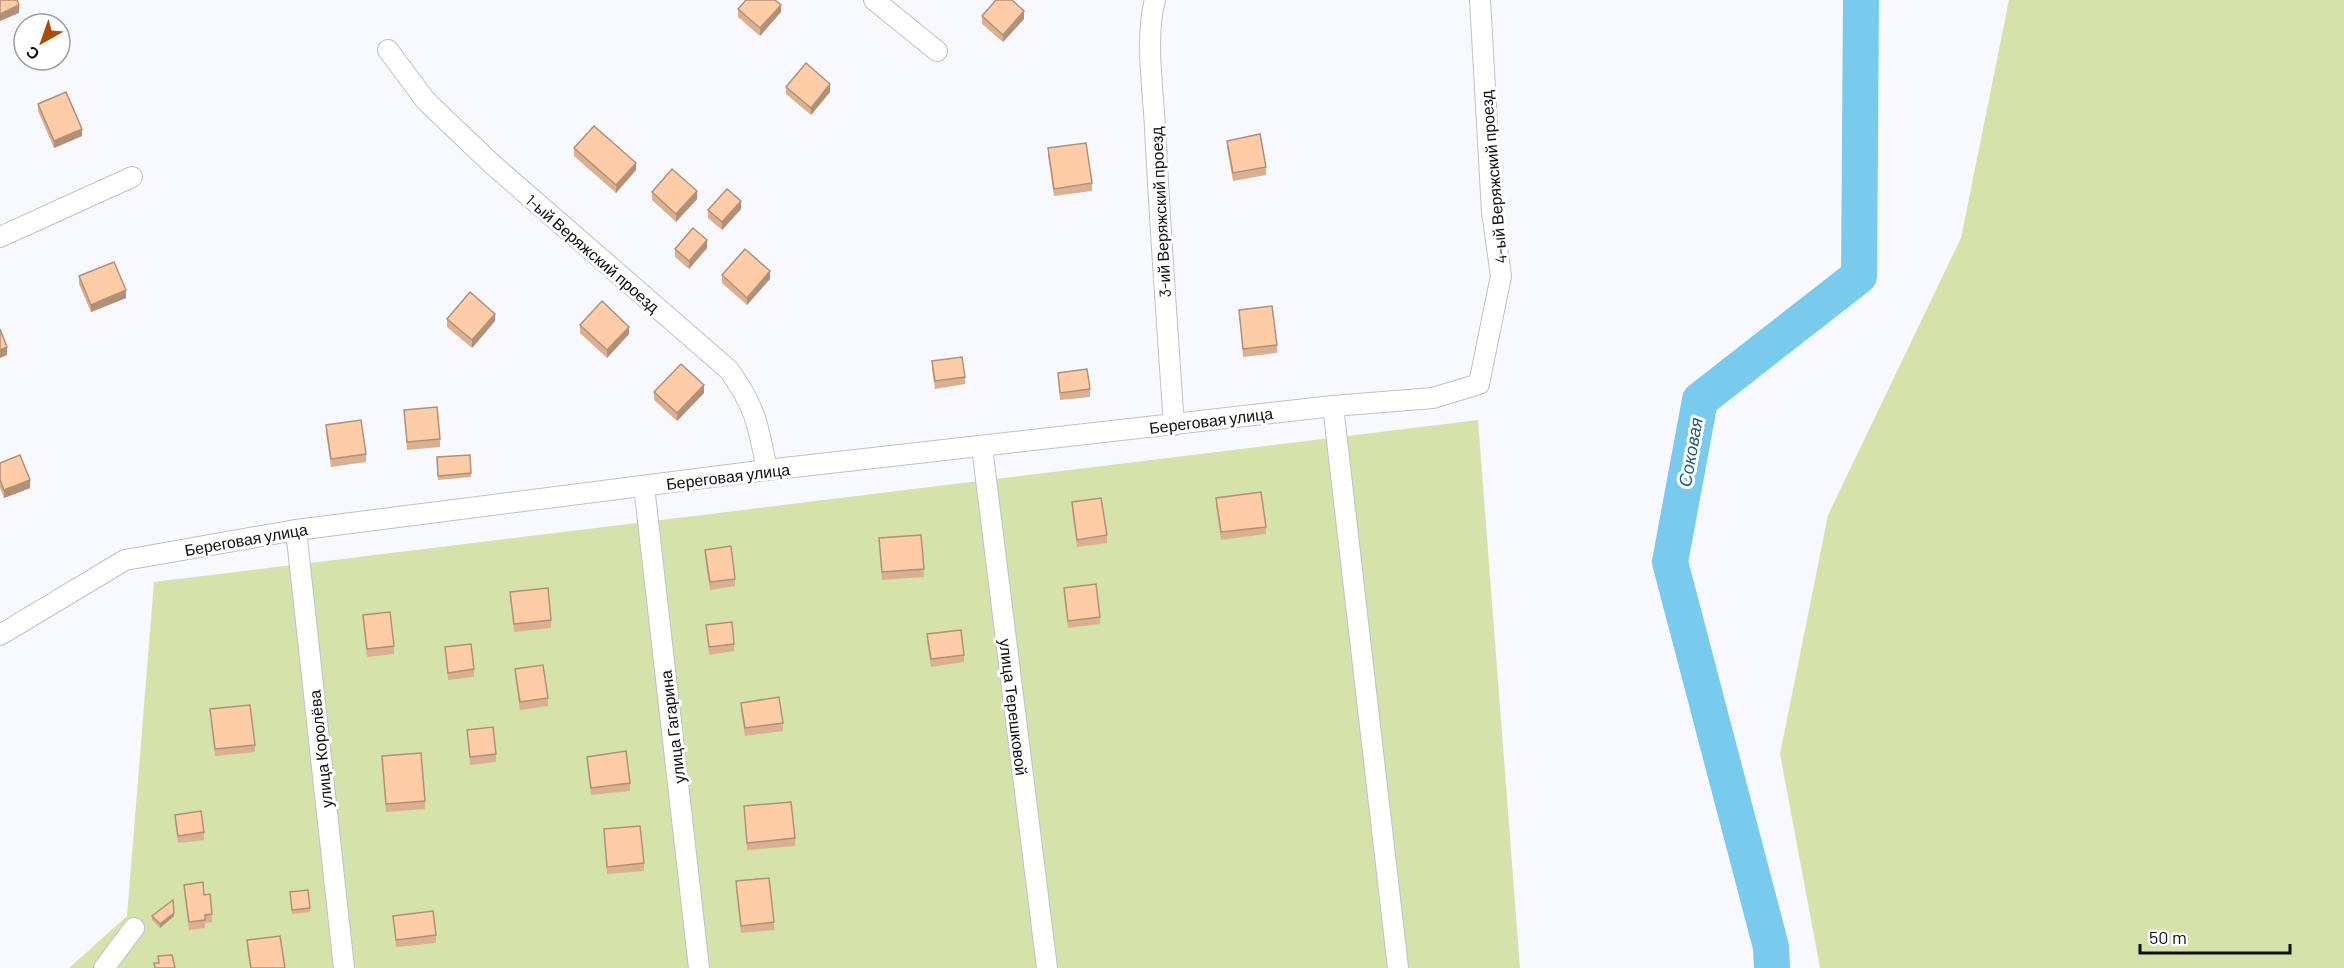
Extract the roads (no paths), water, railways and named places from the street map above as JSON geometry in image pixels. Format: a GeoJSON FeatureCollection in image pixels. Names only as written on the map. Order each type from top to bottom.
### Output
{"type":"FeatureCollection","features":[{"type":"Feature","properties":{"kind":"street"},"geometry":{"type":"LineString","coordinates":[[874,0],[937,51]]}},
{"type":"Feature","properties":{"kind":"street","name":"3-ий Веряжский проезд"},"geometry":{"type":"LineString","coordinates":[[1155,0],[1151,14],[1152,72],[1163,280],[1174,424]]}},
{"type":"Feature","properties":{"kind":"street","name":"4-ый Веряжский проезд"},"geometry":{"type":"LineString","coordinates":[[1333,406],[1433,398],[1479,384],[1501,276],[1492,212],[1480,0]]}},
{"type":"Feature","properties":{"kind":"street","name":"1-ый Веряжский проезд"},"geometry":{"type":"LineString","coordinates":[[388,50],[426,101],[484,156],[729,370],[749,398],[758,424],[767,470]]}},
{"type":"Feature","properties":{"kind":"street"},"geometry":{"type":"LineString","coordinates":[[0,237],[132,177]]}},
{"type":"Feature","properties":{"kind":"street"},"geometry":{"type":"LineString","coordinates":[[1333,406],[1398,968]]}},
{"type":"Feature","properties":{"kind":"street","name":"Береговая улица"},"geometry":{"type":"LineString","coordinates":[[0,635],[125,560],[296,530],[767,470],[1333,406]]}},
{"type":"Feature","properties":{"kind":"street","name":"улица Терешковой"},"geometry":{"type":"LineString","coordinates":[[982,447],[1047,968]]}},
{"type":"Feature","properties":{"kind":"street","name":"улица Гагарина"},"geometry":{"type":"LineString","coordinates":[[644,486],[699,968]]}},
{"type":"Feature","properties":{"kind":"street","name":"улица Королёва"},"geometry":{"type":"LineString","coordinates":[[296,530],[344,968]]}},
{"type":"Feature","properties":{"kind":"street"},"geometry":{"type":"LineString","coordinates":[[104,968],[134,928]]}},
{"type":"Feature","properties":{"kind":"waterway","name":"Соковая"},"geometry":{"type":"LineString","coordinates":[[1772,968],[1771,947],[1670,562],[1700,400],[1859,276],[1861,0]]}}]}
